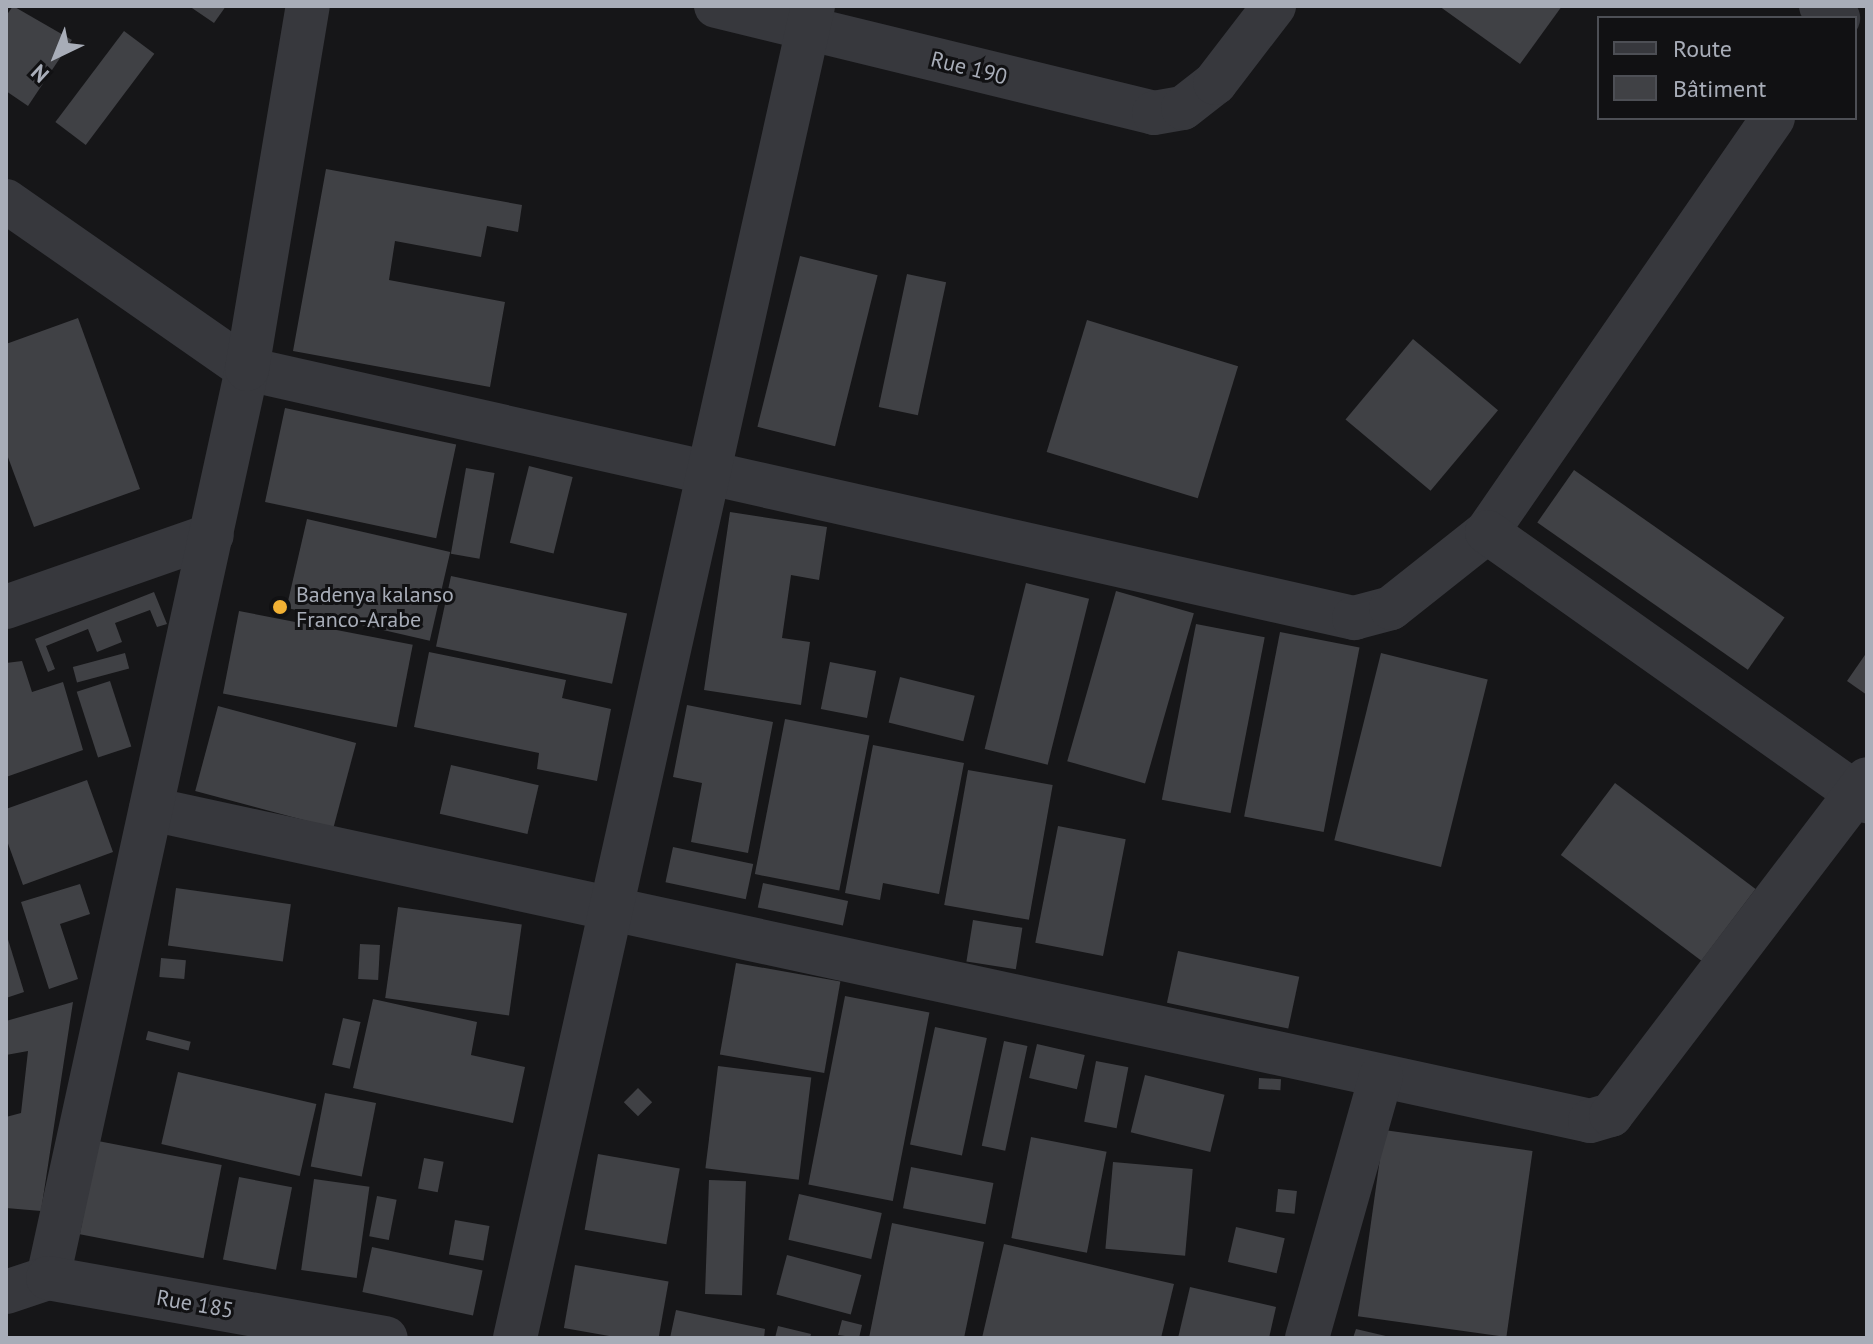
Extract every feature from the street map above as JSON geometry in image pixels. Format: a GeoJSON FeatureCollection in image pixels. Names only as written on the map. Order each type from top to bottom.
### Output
{"type":"FeatureCollection","features":[{"type":"Feature","properties":{"kind":"street"},"geometry":{"type":"LineString","coordinates":[[48,1278],[247,369],[308,6]]}},
{"type":"Feature","properties":{"kind":"street","name":"Rue 190"},"geometry":{"type":"LineString","coordinates":[[716,6],[809,17],[1154,113],[1183,108],[1215,83],[1274,6]]}},
{"type":"Feature","properties":{"kind":"street"},"geometry":{"type":"LineString","coordinates":[[515,1338],[704,476],[809,17]]}},
{"type":"Feature","properties":{"kind":"street"},"geometry":{"type":"LineString","coordinates":[[6,201],[247,369],[704,476],[1354,618],[1391,608],[1487,532],[1772,120]]}},
{"type":"Feature","properties":{"kind":"street"},"geometry":{"type":"LineString","coordinates":[[151,809],[1590,1121],[1611,1115],[1864,791],[1487,532]]}},
{"type":"Feature","properties":{"kind":"street"},"geometry":{"type":"LineString","coordinates":[[6,607],[212,535]]}},
{"type":"Feature","properties":{"kind":"street"},"geometry":{"type":"LineString","coordinates":[[1307,1338],[1381,1076]]}},
{"type":"Feature","properties":{"kind":"street","name":"Rue 185"},"geometry":{"type":"LineString","coordinates":[[6,1292],[48,1278],[386,1338]]}},
{"type":"Feature","properties":{"kind":"building"},"geometry":{"type":"Polygon","coordinates":[[[13,6],[72,40],[28,106],[6,91],[6,16],[13,6]]]}},
{"type":"Feature","properties":{"kind":"building"},"geometry":{"type":"Polygon","coordinates":[[[189,6],[226,6],[214,23],[189,6]]]}},
{"type":"Feature","properties":{"kind":"building"},"geometry":{"type":"Polygon","coordinates":[[[1439,6],[1562,6],[1520,64],[1439,6]]]}},
{"type":"Feature","properties":{"kind":"building"},"geometry":{"type":"Polygon","coordinates":[[[124,31],[154,54],[86,145],[55,122],[124,31]]]}},
{"type":"Feature","properties":{"kind":"building"},"geometry":{"type":"Polygon","coordinates":[[[326,169],[522,205],[518,232],[487,226],[481,257],[395,241],[389,280],[505,302],[490,387],[293,351],[326,169]]]}},
{"type":"Feature","properties":{"kind":"building"},"geometry":{"type":"Polygon","coordinates":[[[800,256],[878,275],[835,446],[757,427],[800,256]]]}},
{"type":"Feature","properties":{"kind":"building"},"geometry":{"type":"Polygon","coordinates":[[[907,274],[946,282],[918,415],[879,407],[907,274]]]}},
{"type":"Feature","properties":{"kind":"building"},"geometry":{"type":"Polygon","coordinates":[[[78,318],[140,489],[34,527],[6,452],[6,344],[78,318]]]}},
{"type":"Feature","properties":{"kind":"building"},"geometry":{"type":"Polygon","coordinates":[[[1087,320],[1238,366],[1198,498],[1047,452],[1087,320]]]}},
{"type":"Feature","properties":{"kind":"building"},"geometry":{"type":"Polygon","coordinates":[[[1413,339],[1498,410],[1431,491],[1346,419],[1413,339]]]}},
{"type":"Feature","properties":{"kind":"building"},"geometry":{"type":"Polygon","coordinates":[[[285,408],[456,444],[436,538],[265,502],[285,408]]]}},
{"type":"Feature","properties":{"kind":"building"},"geometry":{"type":"Polygon","coordinates":[[[529,466],[573,477],[554,554],[510,543],[529,466]]]}},
{"type":"Feature","properties":{"kind":"building"},"geometry":{"type":"Polygon","coordinates":[[[466,468],[495,473],[479,559],[451,554],[466,468]]]}},
{"type":"Feature","properties":{"kind":"building"},"geometry":{"type":"Polygon","coordinates":[[[1574,470],[1785,617],[1748,670],[1537,522],[1574,470]]]}},
{"type":"Feature","properties":{"kind":"building"},"geometry":{"type":"Polygon","coordinates":[[[730,512],[827,527],[819,580],[791,575],[782,638],[810,642],[801,705],[704,690],[730,512]]]}},
{"type":"Feature","properties":{"kind":"building"},"geometry":{"type":"Polygon","coordinates":[[[307,519],[450,552],[430,641],[287,608],[307,519]]]}},
{"type":"Feature","properties":{"kind":"building"},"geometry":{"type":"Polygon","coordinates":[[[451,576],[627,613],[612,684],[436,646],[451,576]]]}},
{"type":"Feature","properties":{"kind":"building"},"geometry":{"type":"Polygon","coordinates":[[[1026,583],[1089,599],[1048,765],[985,749],[1026,583]]]}},
{"type":"Feature","properties":{"kind":"building"},"geometry":{"type":"Polygon","coordinates":[[[1116,591],[1194,613],[1145,783],[1067,761],[1116,591]]]}},
{"type":"Feature","properties":{"kind":"building"},"geometry":{"type":"Polygon","coordinates":[[[154,592],[167,624],[157,627],[150,610],[115,623],[122,642],[97,652],[88,629],[46,646],[55,669],[48,672],[35,639],[154,592]]]}},
{"type":"Feature","properties":{"kind":"building"},"geometry":{"type":"Polygon","coordinates":[[[239,611],[413,645],[397,727],[223,693],[239,611]]]}},
{"type":"Feature","properties":{"kind":"building"},"geometry":{"type":"Polygon","coordinates":[[[1196,624],[1265,637],[1231,813],[1162,800],[1196,624]]]}},
{"type":"Feature","properties":{"kind":"building"},"geometry":{"type":"Polygon","coordinates":[[[1280,632],[1360,647],[1324,832],[1244,817],[1280,632]]]}},
{"type":"Feature","properties":{"kind":"building"},"geometry":{"type":"Polygon","coordinates":[[[429,652],[566,680],[562,698],[611,709],[597,781],[537,769],[539,753],[414,727],[429,652]]]}},
{"type":"Feature","properties":{"kind":"building"},"geometry":{"type":"Polygon","coordinates":[[[1867,652],[1867,695],[1847,681],[1867,652]]]}},
{"type":"Feature","properties":{"kind":"building"},"geometry":{"type":"Polygon","coordinates":[[[125,653],[129,668],[77,682],[73,667],[125,653]]]}},
{"type":"Feature","properties":{"kind":"building"},"geometry":{"type":"Polygon","coordinates":[[[1381,653],[1488,680],[1441,867],[1334,840],[1381,653]]]}},
{"type":"Feature","properties":{"kind":"building"},"geometry":{"type":"Polygon","coordinates":[[[22,661],[32,692],[63,682],[83,750],[6,777],[6,663],[22,661]]]}},
{"type":"Feature","properties":{"kind":"building"},"geometry":{"type":"Polygon","coordinates":[[[830,662],[876,671],[867,718],[821,709],[830,662]]]}},
{"type":"Feature","properties":{"kind":"building"},"geometry":{"type":"Polygon","coordinates":[[[900,677],[975,696],[963,741],[889,723],[900,677]]]}},
{"type":"Feature","properties":{"kind":"building"},"geometry":{"type":"Polygon","coordinates":[[[110,681],[131,747],[98,757],[77,692],[110,681]]]}},
{"type":"Feature","properties":{"kind":"building"},"geometry":{"type":"Polygon","coordinates":[[[687,705],[773,722],[748,853],[691,842],[702,783],[673,777],[687,705]]]}},
{"type":"Feature","properties":{"kind":"building"},"geometry":{"type":"Polygon","coordinates":[[[218,706],[356,743],[333,828],[195,791],[218,706]]]}},
{"type":"Feature","properties":{"kind":"building"},"geometry":{"type":"Polygon","coordinates":[[[785,719],[869,735],[839,891],[755,874],[785,719]]]}},
{"type":"Feature","properties":{"kind":"building"},"geometry":{"type":"Polygon","coordinates":[[[873,745],[964,763],[939,894],[883,883],[880,900],[845,893],[873,745]]]}},
{"type":"Feature","properties":{"kind":"building"},"geometry":{"type":"Polygon","coordinates":[[[451,765],[539,785],[527,834],[440,814],[451,765]]]}},
{"type":"Feature","properties":{"kind":"building"},"geometry":{"type":"Polygon","coordinates":[[[968,770],[1053,785],[1029,920],[944,905],[968,770]]]}},
{"type":"Feature","properties":{"kind":"building"},"geometry":{"type":"Polygon","coordinates":[[[87,780],[113,852],[23,885],[6,838],[6,809],[87,780]]]}},
{"type":"Feature","properties":{"kind":"building"},"geometry":{"type":"Polygon","coordinates":[[[1615,783],[1756,889],[1701,961],[1561,855],[1615,783]]]}},
{"type":"Feature","properties":{"kind":"building"},"geometry":{"type":"Polygon","coordinates":[[[1058,826],[1126,839],[1103,956],[1035,943],[1058,826]]]}},
{"type":"Feature","properties":{"kind":"building"},"geometry":{"type":"Polygon","coordinates":[[[673,847],[753,864],[746,899],[666,882],[673,847]]]}},
{"type":"Feature","properties":{"kind":"building"},"geometry":{"type":"Polygon","coordinates":[[[763,883],[848,901],[843,926],[758,907],[763,883]]]}},
{"type":"Feature","properties":{"kind":"building"},"geometry":{"type":"Polygon","coordinates":[[[80,884],[90,914],[60,924],[78,979],[49,989],[21,902],[80,884]]]}},
{"type":"Feature","properties":{"kind":"building"},"geometry":{"type":"Polygon","coordinates":[[[176,888],[291,904],[283,962],[168,945],[176,888]]]}},
{"type":"Feature","properties":{"kind":"building"},"geometry":{"type":"Polygon","coordinates":[[[398,907],[522,924],[509,1016],[385,998],[398,907]]]}},
{"type":"Feature","properties":{"kind":"building"},"geometry":{"type":"Polygon","coordinates":[[[973,920],[1022,928],[1016,969],[966,961],[973,920]]]}},
{"type":"Feature","properties":{"kind":"building"},"geometry":{"type":"Polygon","coordinates":[[[6,937],[24,992],[6,998],[6,937]]]}},
{"type":"Feature","properties":{"kind":"building"},"geometry":{"type":"Polygon","coordinates":[[[360,944],[380,945],[378,980],[358,979],[360,944]]]}},
{"type":"Feature","properties":{"kind":"building"},"geometry":{"type":"Polygon","coordinates":[[[1178,951],[1299,977],[1288,1029],[1167,1003],[1178,951]]]}},
{"type":"Feature","properties":{"kind":"building"},"geometry":{"type":"Polygon","coordinates":[[[161,958],[186,960],[184,979],[159,977],[161,958]]]}},
{"type":"Feature","properties":{"kind":"building"},"geometry":{"type":"Polygon","coordinates":[[[736,963],[840,981],[824,1073],[720,1055],[736,963]]]}},
{"type":"Feature","properties":{"kind":"building"},"geometry":{"type":"Polygon","coordinates":[[[845,996],[929,1012],[893,1201],[808,1184],[845,996]]]}},
{"type":"Feature","properties":{"kind":"building"},"geometry":{"type":"Polygon","coordinates":[[[373,999],[477,1022],[471,1055],[525,1067],[513,1123],[353,1088],[373,999]]]}},
{"type":"Feature","properties":{"kind":"building"},"geometry":{"type":"Polygon","coordinates":[[[73,1002],[41,1211],[6,1208],[6,1117],[21,1113],[28,1051],[6,1055],[6,1021],[73,1002]]]}},
{"type":"Feature","properties":{"kind":"building"},"geometry":{"type":"Polygon","coordinates":[[[343,1018],[361,1022],[350,1069],[332,1065],[343,1018]]]}},
{"type":"Feature","properties":{"kind":"building"},"geometry":{"type":"Polygon","coordinates":[[[935,1027],[987,1038],[962,1155],[910,1144],[935,1027]]]}},
{"type":"Feature","properties":{"kind":"building"},"geometry":{"type":"Polygon","coordinates":[[[148,1031],[191,1042],[189,1050],[146,1040],[148,1031]]]}},
{"type":"Feature","properties":{"kind":"building"},"geometry":{"type":"Polygon","coordinates":[[[1004,1041],[1027,1046],[1005,1151],[982,1146],[1004,1041]]]}},
{"type":"Feature","properties":{"kind":"building"},"geometry":{"type":"Polygon","coordinates":[[[1037,1044],[1085,1055],[1077,1089],[1029,1078],[1037,1044]]]}},
{"type":"Feature","properties":{"kind":"building"},"geometry":{"type":"Polygon","coordinates":[[[1096,1061],[1128,1067],[1117,1128],[1084,1122],[1096,1061]]]}},
{"type":"Feature","properties":{"kind":"building"},"geometry":{"type":"Polygon","coordinates":[[[718,1066],[811,1077],[799,1180],[705,1168],[718,1066]]]}},
{"type":"Feature","properties":{"kind":"building"},"geometry":{"type":"Polygon","coordinates":[[[178,1072],[316,1104],[300,1176],[161,1144],[178,1072]]]}},
{"type":"Feature","properties":{"kind":"building"},"geometry":{"type":"Polygon","coordinates":[[[1145,1075],[1225,1095],[1210,1152],[1131,1132],[1145,1075]]]}},
{"type":"Feature","properties":{"kind":"building"},"geometry":{"type":"Polygon","coordinates":[[[1259,1078],[1281,1079],[1280,1090],[1258,1089],[1259,1078]]]}},
{"type":"Feature","properties":{"kind":"building"},"geometry":{"type":"Polygon","coordinates":[[[638,1088],[652,1102],[638,1116],[624,1102],[638,1088]]]}},
{"type":"Feature","properties":{"kind":"building"},"geometry":{"type":"Polygon","coordinates":[[[325,1093],[376,1103],[362,1177],[311,1167],[325,1093]]]}},
{"type":"Feature","properties":{"kind":"building"},"geometry":{"type":"Polygon","coordinates":[[[1384,1130],[1533,1151],[1506,1337],[1358,1316],[1384,1130]]]}},
{"type":"Feature","properties":{"kind":"building"},"geometry":{"type":"Polygon","coordinates":[[[1031,1137],[1107,1152],[1087,1253],[1011,1238],[1031,1137]]]}},
{"type":"Feature","properties":{"kind":"building"},"geometry":{"type":"Polygon","coordinates":[[[98,1141],[222,1165],[204,1258],[80,1234],[98,1141]]]}},
{"type":"Feature","properties":{"kind":"building"},"geometry":{"type":"Polygon","coordinates":[[[598,1154],[680,1168],[666,1244],[585,1230],[598,1154]]]}},
{"type":"Feature","properties":{"kind":"building"},"geometry":{"type":"Polygon","coordinates":[[[424,1158],[444,1162],[438,1192],[418,1188],[424,1158]]]}},
{"type":"Feature","properties":{"kind":"building"},"geometry":{"type":"Polygon","coordinates":[[[1113,1162],[1193,1169],[1185,1256],[1105,1249],[1113,1162]]]}},
{"type":"Feature","properties":{"kind":"building"},"geometry":{"type":"Polygon","coordinates":[[[911,1167],[993,1183],[985,1224],[903,1208],[911,1167]]]}},
{"type":"Feature","properties":{"kind":"building"},"geometry":{"type":"Polygon","coordinates":[[[239,1177],[292,1187],[276,1270],[223,1259],[239,1177]]]}},
{"type":"Feature","properties":{"kind":"building"},"geometry":{"type":"Polygon","coordinates":[[[314,1179],[369,1187],[357,1278],[301,1270],[314,1179]]]}},
{"type":"Feature","properties":{"kind":"building"},"geometry":{"type":"Polygon","coordinates":[[[709,1180],[746,1181],[742,1295],[705,1294],[709,1180]]]}},
{"type":"Feature","properties":{"kind":"building"},"geometry":{"type":"Polygon","coordinates":[[[1278,1189],[1297,1191],[1294,1214],[1276,1212],[1278,1189]]]}},
{"type":"Feature","properties":{"kind":"building"},"geometry":{"type":"Polygon","coordinates":[[[799,1194],[882,1213],[871,1259],[788,1240],[799,1194]]]}},
{"type":"Feature","properties":{"kind":"building"},"geometry":{"type":"Polygon","coordinates":[[[377,1196],[397,1200],[389,1240],[369,1236],[377,1196]]]}},
{"type":"Feature","properties":{"kind":"building"},"geometry":{"type":"Polygon","coordinates":[[[455,1220],[489,1226],[483,1261],[449,1254],[455,1220]]]}},
{"type":"Feature","properties":{"kind":"building"},"geometry":{"type":"Polygon","coordinates":[[[892,1223],[984,1242],[964,1338],[869,1338],[892,1223]]]}},
{"type":"Feature","properties":{"kind":"building"},"geometry":{"type":"Polygon","coordinates":[[[1236,1227],[1285,1238],[1277,1273],[1228,1262],[1236,1227]]]}},
{"type":"Feature","properties":{"kind":"building"},"geometry":{"type":"Polygon","coordinates":[[[1004,1244],[1174,1284],[1161,1338],[982,1338],[1004,1244]]]}},
{"type":"Feature","properties":{"kind":"building"},"geometry":{"type":"Polygon","coordinates":[[[372,1247],[483,1270],[473,1315],[362,1292],[372,1247]]]}},
{"type":"Feature","properties":{"kind":"building"},"geometry":{"type":"Polygon","coordinates":[[[787,1255],[861,1275],[851,1315],[776,1295],[787,1255]]]}},
{"type":"Feature","properties":{"kind":"building"},"geometry":{"type":"Polygon","coordinates":[[[575,1265],[669,1281],[659,1338],[620,1338],[564,1328],[575,1265]]]}},
{"type":"Feature","properties":{"kind":"building"},"geometry":{"type":"Polygon","coordinates":[[[1190,1287],[1276,1307],[1269,1338],[1178,1338],[1190,1287]]]}},
{"type":"Feature","properties":{"kind":"building"},"geometry":{"type":"Polygon","coordinates":[[[676,1310],[765,1329],[764,1338],[670,1338],[676,1310]]]}},
{"type":"Feature","properties":{"kind":"building"},"geometry":{"type":"Polygon","coordinates":[[[842,1320],[862,1325],[859,1338],[838,1335],[842,1320]]]}},
{"type":"Feature","properties":{"kind":"building"},"geometry":{"type":"Polygon","coordinates":[[[778,1326],[811,1334],[810,1338],[775,1338],[778,1326]]]}},
{"type":"Feature","properties":{"kind":"building"},"geometry":{"type":"Polygon","coordinates":[[[1356,1329],[1390,1337],[1390,1338],[1353,1338],[1356,1329]]]}},
{"type":"Feature","properties":{"kind":"place","name":"Badenya kalanso Franco-Arabe"},"geometry":{"type":"Point","coordinates":[280,607]}}]}
